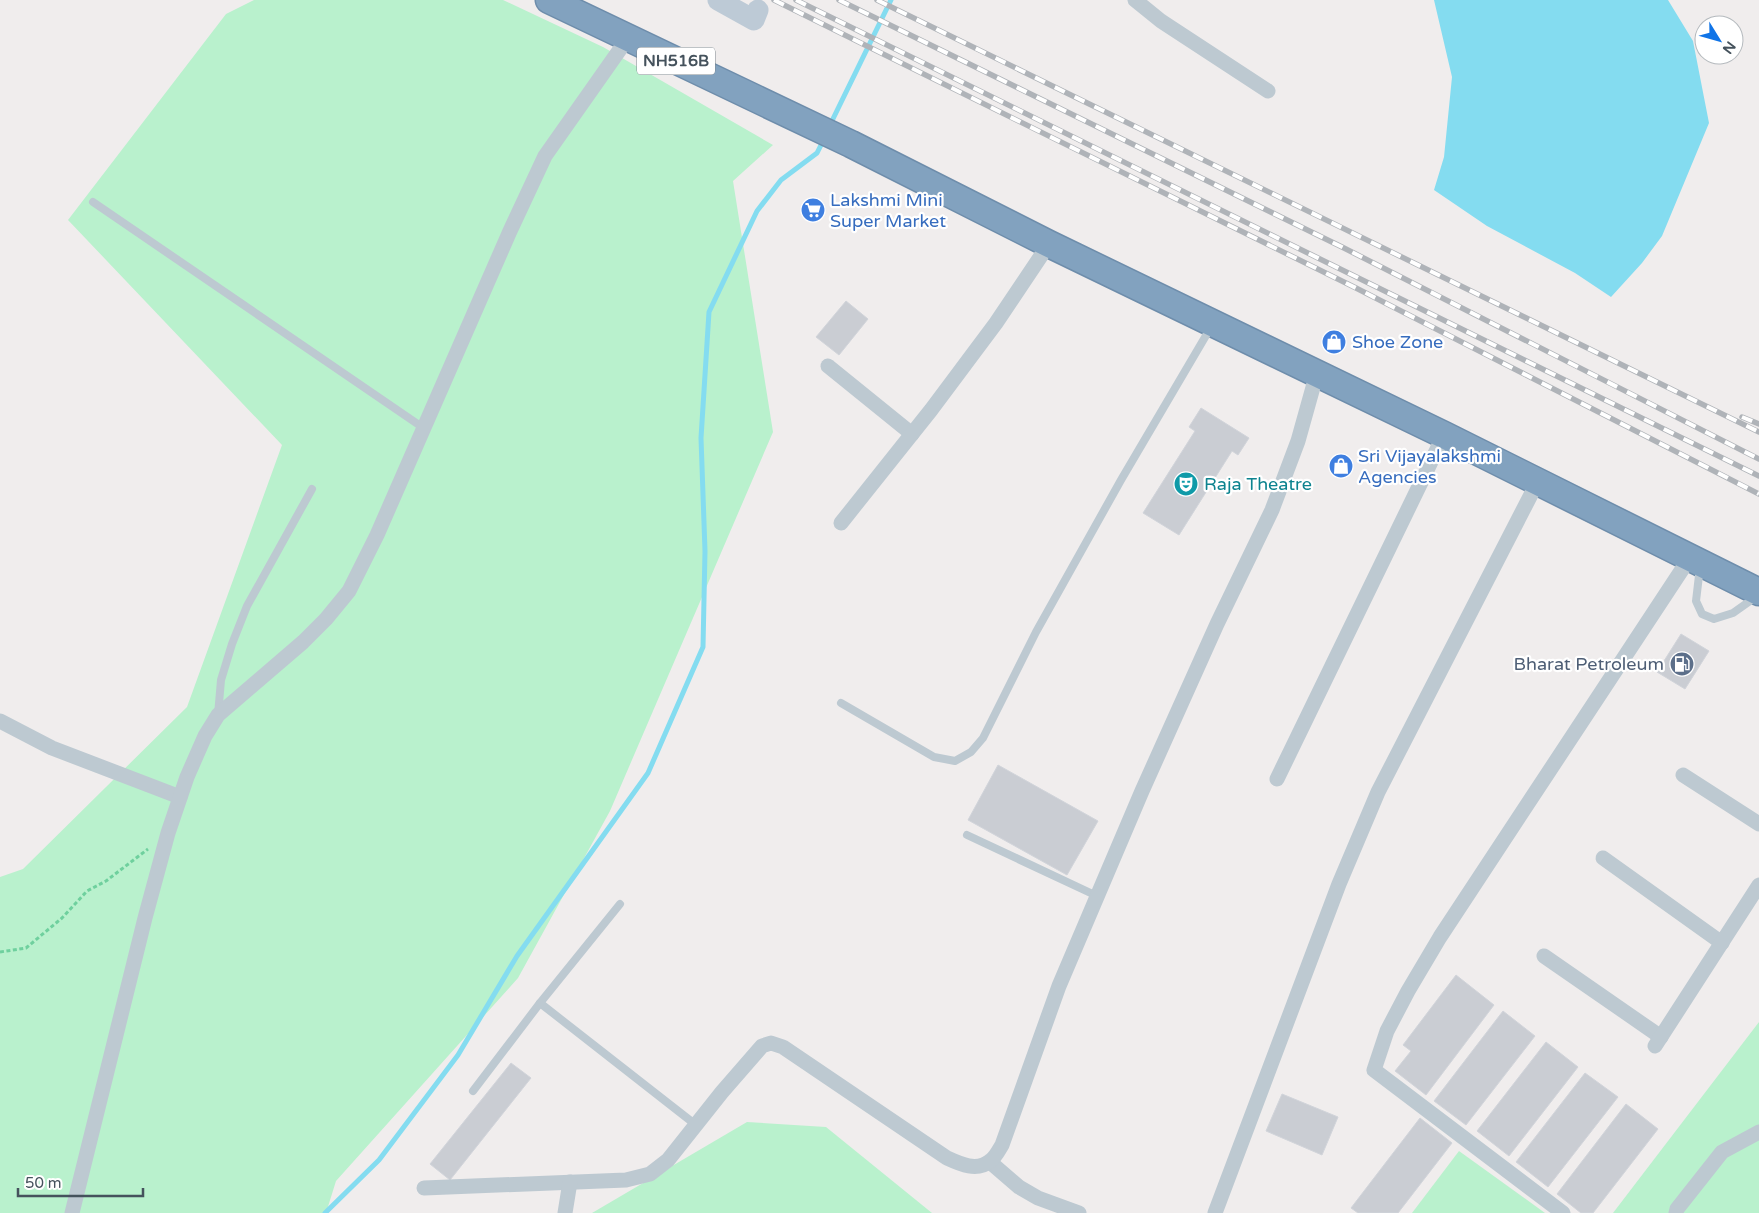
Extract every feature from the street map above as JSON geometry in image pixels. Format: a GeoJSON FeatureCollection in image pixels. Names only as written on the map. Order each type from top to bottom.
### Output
{"type":"FeatureCollection","features":[{"type":"Feature","properties":{"kind":"highway","name":"NH516B"},"geometry":{"type":"LineString","coordinates":[[548,0],[851,144],[1049,244],[1318,373],[1538,481],[1759,594]]}},
{"type":"Feature","properties":{"kind":"street"},"geometry":{"type":"LineString","coordinates":[[718,0],[754,20],[758,10]]}},
{"type":"Feature","properties":{"kind":"street"},"geometry":{"type":"LineString","coordinates":[[1135,0],[1162,21],[1268,91]]}},
{"type":"Feature","properties":{"kind":"street"},"geometry":{"type":"LineString","coordinates":[[72,1213],[168,833],[180,797],[205,736],[218,715],[303,642],[326,619],[348,591],[378,535],[545,156],[628,38]]}},
{"type":"Feature","properties":{"kind":"street"},"geometry":{"type":"LineString","coordinates":[[841,523],[912,434],[996,323],[1049,244]]}},
{"type":"Feature","properties":{"kind":"street"},"geometry":{"type":"LineString","coordinates":[[828,366],[912,434]]}},
{"type":"Feature","properties":{"kind":"street"},"geometry":{"type":"LineString","coordinates":[[424,1188],[626,1180],[650,1174],[668,1160],[754,1053],[762,1046],[771,1043],[783,1047],[947,1158],[962,1165],[976,1167],[990,1162],[1002,1144],[1059,986],[1142,791],[1217,624],[1272,510],[1298,441],[1318,373]]}},
{"type":"Feature","properties":{"kind":"street"},"geometry":{"type":"LineString","coordinates":[[1277,779],[1444,435]]}},
{"type":"Feature","properties":{"kind":"street"},"geometry":{"type":"LineString","coordinates":[[1215,1213],[1339,884],[1378,792],[1538,481]]}},
{"type":"Feature","properties":{"kind":"street"},"geometry":{"type":"LineString","coordinates":[[1563,1213],[1374,1070],[1388,1031],[1408,991],[1440,937],[1695,561]]}},
{"type":"Feature","properties":{"kind":"street"},"geometry":{"type":"LineString","coordinates":[[0,721],[52,748],[180,797]]}},
{"type":"Feature","properties":{"kind":"street"},"geometry":{"type":"LineString","coordinates":[[1683,775],[1759,824]]}},
{"type":"Feature","properties":{"kind":"street"},"geometry":{"type":"LineString","coordinates":[[1604,858],[1722,943]]}},
{"type":"Feature","properties":{"kind":"street"},"geometry":{"type":"LineString","coordinates":[[1544,956],[1658,1041],[1759,885]]}},
{"type":"Feature","properties":{"kind":"street"},"geometry":{"type":"LineString","coordinates":[[1676,1213],[1677,1209],[1722,1152],[1759,1132]]}},
{"type":"Feature","properties":{"kind":"street"},"geometry":{"type":"LineString","coordinates":[[990,1162],[1019,1187],[1038,1198],[1079,1213]]}},
{"type":"Feature","properties":{"kind":"street"},"geometry":{"type":"LineString","coordinates":[[565,1213],[570,1182]]}},
{"type":"Feature","properties":{"kind":"lane"},"geometry":{"type":"LineString","coordinates":[[93,202],[425,429]]}},
{"type":"Feature","properties":{"kind":"lane"},"geometry":{"type":"LineString","coordinates":[[841,704],[934,757],[955,761],[971,752],[983,738],[1036,632],[1121,480],[1214,323]]}},
{"type":"Feature","properties":{"kind":"lane"},"geometry":{"type":"LineString","coordinates":[[218,715],[221,680],[232,644],[247,606],[312,488]]}},
{"type":"Feature","properties":{"kind":"lane"},"geometry":{"type":"LineString","coordinates":[[1695,561],[1696,601],[1702,614],[1714,619],[1733,612],[1759,594]]}},
{"type":"Feature","properties":{"kind":"lane"},"geometry":{"type":"LineString","coordinates":[[967,836],[1097,896]]}},
{"type":"Feature","properties":{"kind":"lane"},"geometry":{"type":"LineString","coordinates":[[473,1091],[540,1003],[620,904]]}},
{"type":"Feature","properties":{"kind":"lane"},"geometry":{"type":"LineString","coordinates":[[540,1003],[696,1125]]}},
{"type":"Feature","properties":{"kind":"path"},"geometry":{"type":"LineString","coordinates":[[0,952],[26,948],[62,918],[86,891],[106,881],[168,833]]}},
{"type":"Feature","properties":{"kind":"green space"},"geometry":{"type":"Polygon","coordinates":[[[254,0],[503,0],[603,47],[773,145],[733,181],[773,432],[610,811],[518,978],[336,1181],[326,1213],[0,1213],[0,877],[23,869],[187,707],[282,445],[68,220],[226,14],[254,0]]]}},
{"type":"Feature","properties":{"kind":"green space"},"geometry":{"type":"Polygon","coordinates":[[[1759,1022],[1759,1213],[1613,1213],[1759,1022]]]}},
{"type":"Feature","properties":{"kind":"green space"},"geometry":{"type":"Polygon","coordinates":[[[747,1122],[826,1127],[932,1213],[592,1213],[747,1122]]]}},
{"type":"Feature","properties":{"kind":"green space"},"geometry":{"type":"Polygon","coordinates":[[[1459,1151],[1545,1213],[1412,1213],[1459,1151]]]}},
{"type":"Feature","properties":{"kind":"water"},"geometry":{"type":"Polygon","coordinates":[[[1434,0],[1668,0],[1693,41],[1694,65],[1698,65],[1709,123],[1662,236],[1642,263],[1611,297],[1575,273],[1487,226],[1434,190],[1444,157],[1452,77],[1434,0]]]}},
{"type":"Feature","properties":{"kind":"building"},"geometry":{"type":"Polygon","coordinates":[[[846,301],[868,319],[839,355],[816,337],[846,301]]]}},
{"type":"Feature","properties":{"kind":"building","name":"Raja Theatre"},"geometry":{"type":"Polygon","coordinates":[[[1201,408],[1249,438],[1238,455],[1232,451],[1179,535],[1143,513],[1195,431],[1189,427],[1201,408]]]}},
{"type":"Feature","properties":{"kind":"building"},"geometry":{"type":"Polygon","coordinates":[[[1681,634],[1709,651],[1685,689],[1657,672],[1681,634]]]}},
{"type":"Feature","properties":{"kind":"building"},"geometry":{"type":"Polygon","coordinates":[[[998,765],[1098,821],[1067,875],[968,820],[998,765]]]}},
{"type":"Feature","properties":{"kind":"building"},"geometry":{"type":"Polygon","coordinates":[[[1456,975],[1494,1005],[1426,1095],[1395,1071],[1411,1051],[1403,1045],[1456,975]]]}},
{"type":"Feature","properties":{"kind":"building"},"geometry":{"type":"Polygon","coordinates":[[[1503,1011],[1535,1036],[1466,1125],[1434,1101],[1503,1011]]]}},
{"type":"Feature","properties":{"kind":"building"},"geometry":{"type":"Polygon","coordinates":[[[1546,1042],[1578,1067],[1509,1156],[1477,1131],[1546,1042]]]}},
{"type":"Feature","properties":{"kind":"building"},"geometry":{"type":"Polygon","coordinates":[[[511,1063],[531,1078],[450,1180],[430,1164],[511,1063]]]}},
{"type":"Feature","properties":{"kind":"building"},"geometry":{"type":"Polygon","coordinates":[[[1585,1073],[1618,1097],[1548,1187],[1516,1162],[1585,1073]]]}},
{"type":"Feature","properties":{"kind":"building"},"geometry":{"type":"Polygon","coordinates":[[[1282,1094],[1338,1117],[1322,1155],[1266,1131],[1282,1094]]]}},
{"type":"Feature","properties":{"kind":"building"},"geometry":{"type":"Polygon","coordinates":[[[1626,1104],[1658,1129],[1593,1213],[1581,1213],[1557,1194],[1626,1104]]]}},
{"type":"Feature","properties":{"kind":"building"},"geometry":{"type":"Polygon","coordinates":[[[1420,1118],[1452,1143],[1398,1213],[1358,1213],[1351,1208],[1420,1118]]]}},
{"type":"Feature","properties":{"kind":"waterway"},"geometry":{"type":"LineString","coordinates":[[829,127],[891,0]]}},
{"type":"Feature","properties":{"kind":"waterway"},"geometry":{"type":"LineString","coordinates":[[325,1213],[379,1160],[458,1055],[517,956],[648,773],[703,647],[705,551],[701,438],[709,312],[757,211],[781,180],[817,153],[824,139]]}},
{"type":"Feature","properties":{"kind":"railway"},"geometry":{"type":"LineString","coordinates":[[774,0],[1356,288],[1759,494]]}},
{"type":"Feature","properties":{"kind":"railway"},"geometry":{"type":"LineString","coordinates":[[796,0],[1759,476]]}},
{"type":"Feature","properties":{"kind":"railway"},"geometry":{"type":"LineString","coordinates":[[839,0],[1342,247],[1759,459]]}},
{"type":"Feature","properties":{"kind":"railway"},"geometry":{"type":"LineString","coordinates":[[877,0],[1759,432]]}},
{"type":"Feature","properties":{"kind":"railway"},"geometry":{"type":"LineString","coordinates":[[1742,417],[1759,424]]}},
{"type":"Feature","properties":{"kind":"place","name":"Lakshmi Mini Super Market"},"geometry":{"type":"Point","coordinates":[813,210]}},
{"type":"Feature","properties":{"kind":"place","name":"Shoe Zone"},"geometry":{"type":"Point","coordinates":[1334,342]}},
{"type":"Feature","properties":{"kind":"place","name":"Sri Vijayalakshmi Agencies"},"geometry":{"type":"Point","coordinates":[1341,466]}},
{"type":"Feature","properties":{"kind":"place","name":"Raja Theatre"},"geometry":{"type":"Point","coordinates":[1186,484]}},
{"type":"Feature","properties":{"kind":"place","name":"Bharat Petroleum"},"geometry":{"type":"Point","coordinates":[1682,664]}}]}
